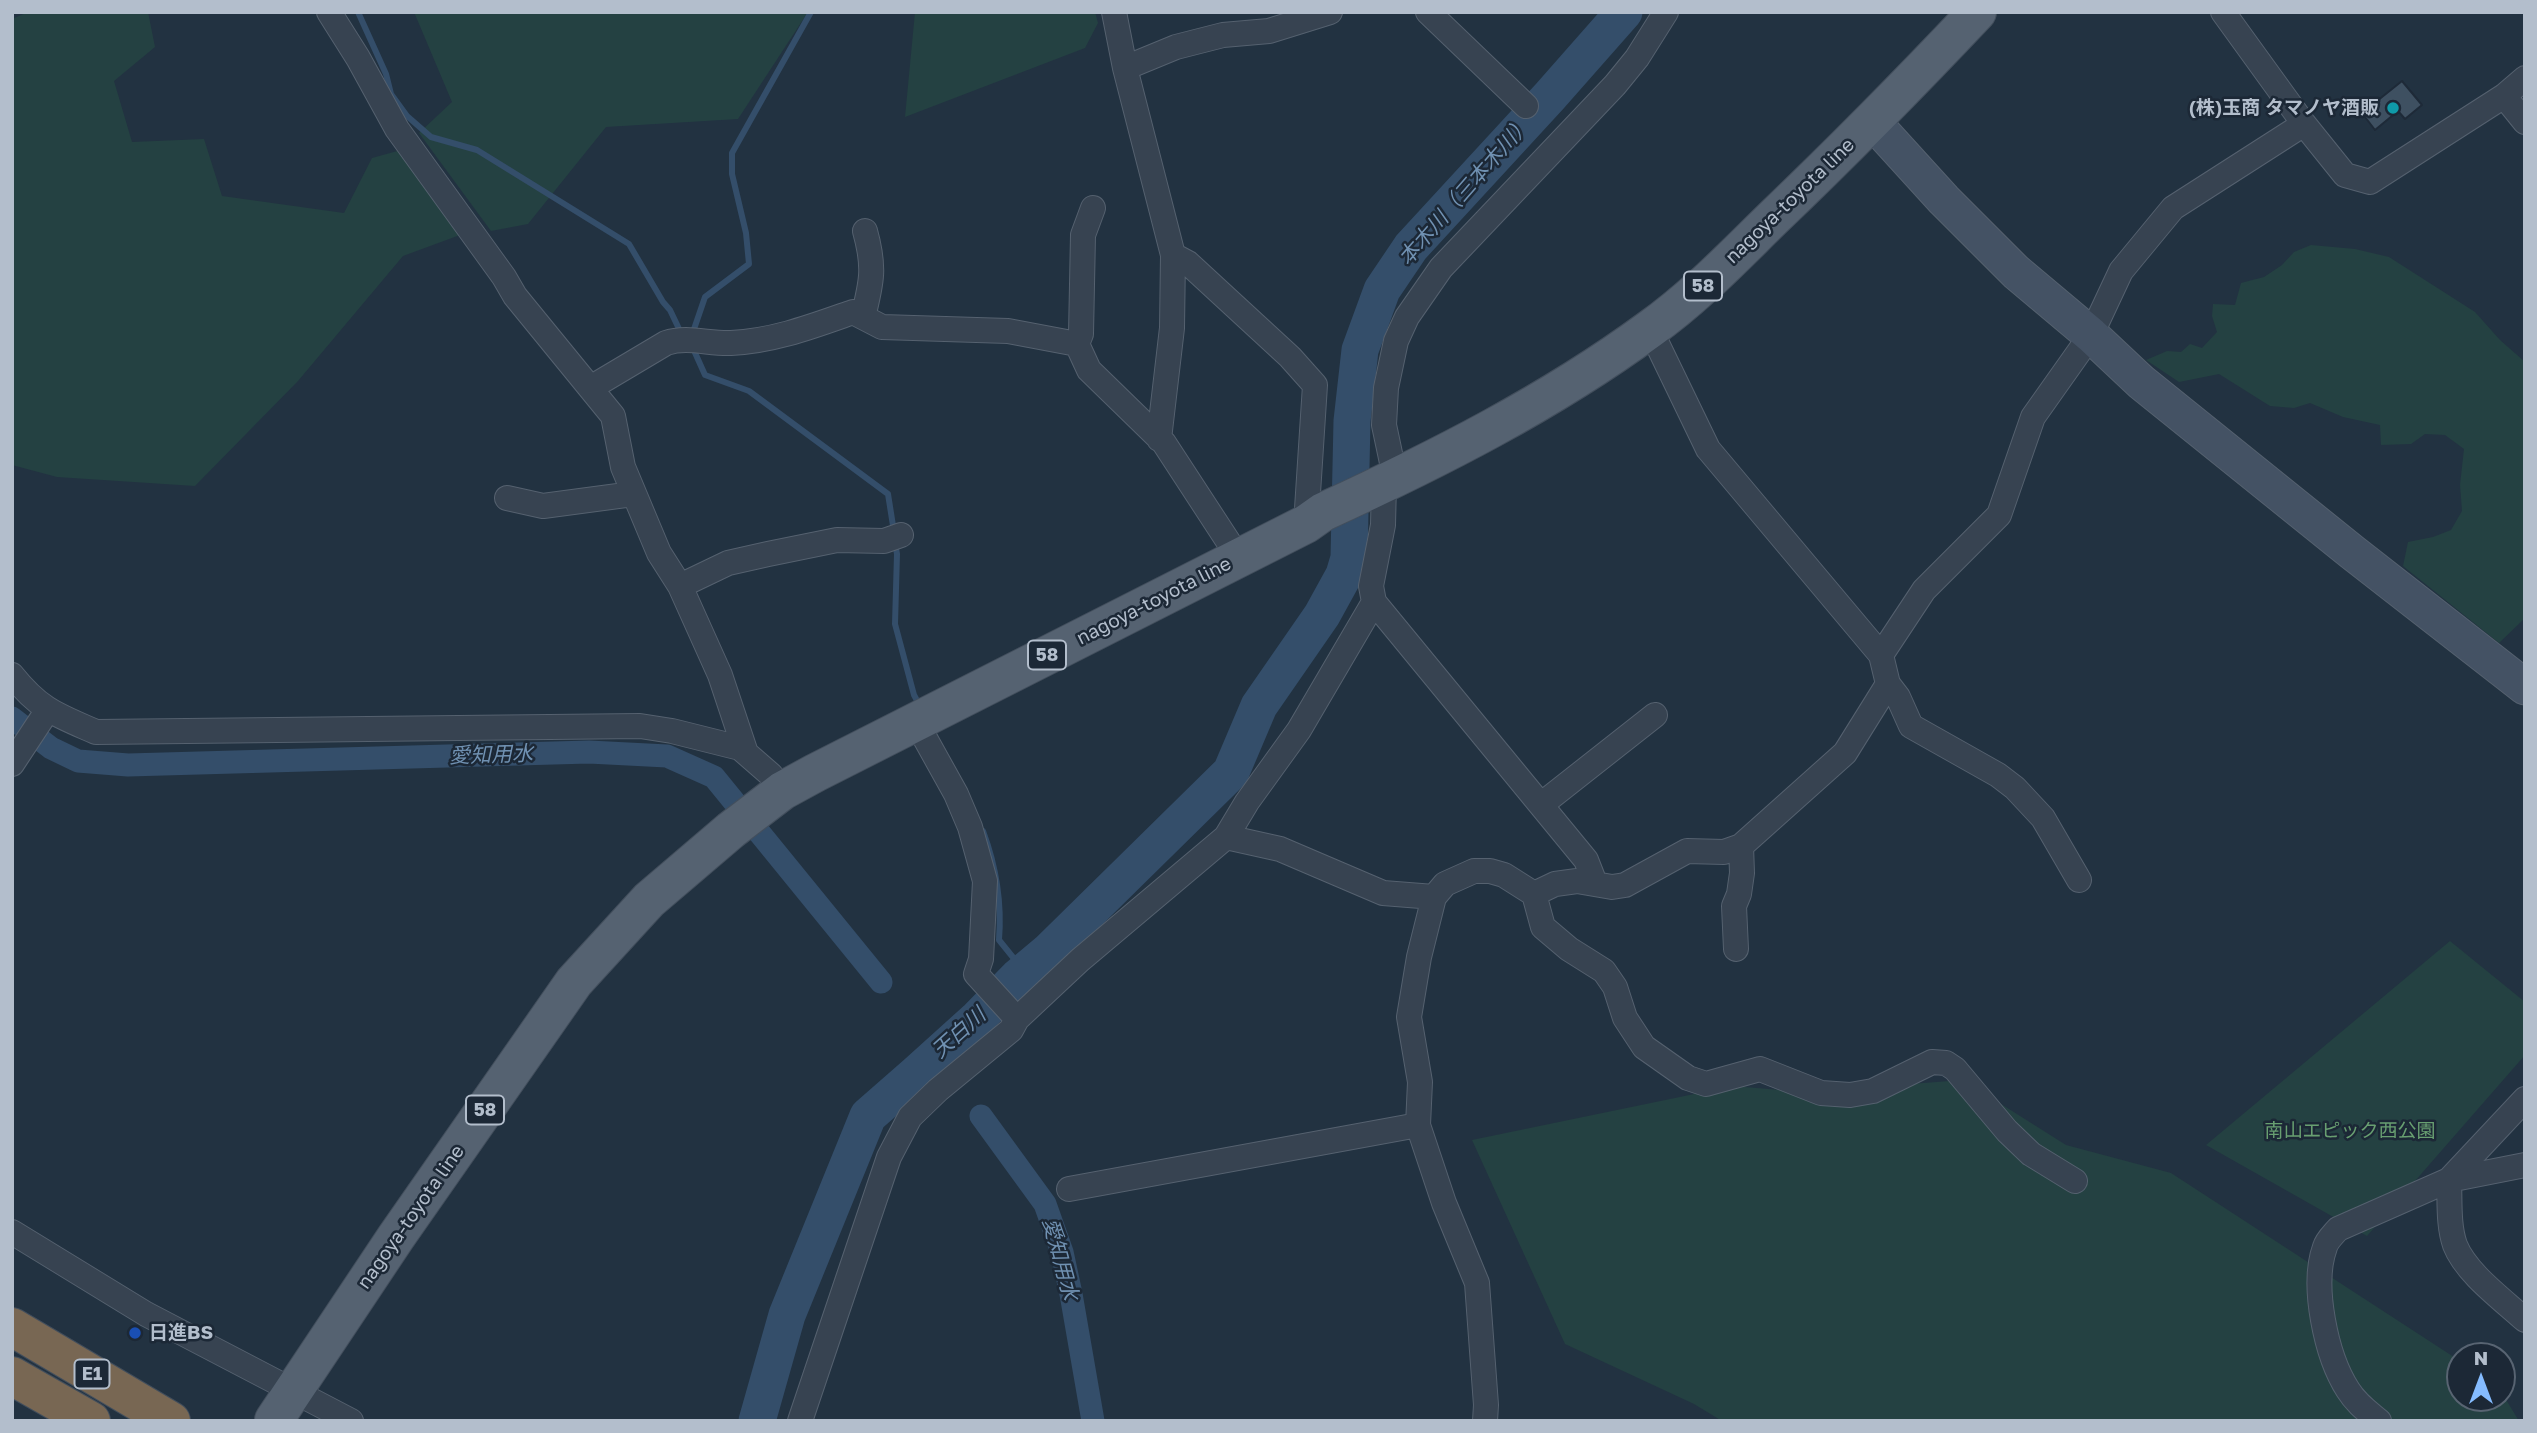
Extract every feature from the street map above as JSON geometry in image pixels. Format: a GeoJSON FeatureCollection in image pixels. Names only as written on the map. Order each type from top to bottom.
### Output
{"type":"FeatureCollection","features":[{"type":"Feature","properties":{"kind":"highway","name":"E1"},"geometry":{"type":"LineString","coordinates":[[12,1327],[171,1421]]}},
{"type":"Feature","properties":{"kind":"highway","name":"E1"},"geometry":{"type":"LineString","coordinates":[[12,1376],[91,1421]]}},
{"type":"Feature","properties":{"kind":"main road","name":"nagoya-toyota line"},"geometry":{"type":"LineString","coordinates":[[283,1404],[574,982],[649,900],[731,830],[777,795],[1485,432],[1563,387],[1650,329],[1700,288],[1873,122],[1977,12]]}},
{"type":"Feature","properties":{"kind":"street"},"geometry":{"type":"LineString","coordinates":[[12,675],[47,711],[96,732],[640,726],[672,731],[745,750],[720,675],[680,586],[659,553],[633,494],[623,467],[614,416],[592,387],[560,354],[515,296],[397,129],[329,12]]}},
{"type":"Feature","properties":{"kind":"street"},"geometry":{"type":"LineString","coordinates":[[1114,12],[1125,68],[1173,255],[1172,328],[1159,439]]}},
{"type":"Feature","properties":{"kind":"street"},"geometry":{"type":"LineString","coordinates":[[1125,68],[1176,47],[1223,35],[1269,32],[1330,12]]}},
{"type":"Feature","properties":{"kind":"street"},"geometry":{"type":"LineString","coordinates":[[1428,12],[1526,107]]}},
{"type":"Feature","properties":{"kind":"street"},"geometry":{"type":"LineString","coordinates":[[1595,883],[1586,860],[1542,804],[1374,602],[1371,586],[1383,525],[1386,388],[1396,341],[1407,317],[1441,268],[1615,85],[1637,58],[1666,12]]}},
{"type":"Feature","properties":{"kind":"street"},"geometry":{"type":"LineString","coordinates":[[2223,12],[2304,124],[2346,175],[2370,181],[2504,96],[2525,78]]}},
{"type":"Feature","properties":{"kind":"street"},"geometry":{"type":"LineString","coordinates":[[2504,96],[2525,122]]}},
{"type":"Feature","properties":{"kind":"street"},"geometry":{"type":"LineString","coordinates":[[1873,122],[1944,200],[2016,272],[2151,390],[2525,687]]}},
{"type":"Feature","properties":{"kind":"street"},"geometry":{"type":"LineString","coordinates":[[1881,655],[1924,590],[1998,515],[2033,417],[2091,335],[2121,271],[2173,208],[2304,124]]}},
{"type":"Feature","properties":{"kind":"street"},"geometry":{"type":"LineString","coordinates":[[1093,208],[1083,235],[1081,334],[1077,344],[1089,370],[1159,439],[1238,558]]}},
{"type":"Feature","properties":{"kind":"street"},"geometry":{"type":"LineString","coordinates":[[863,317],[873,273],[873,258],[865,231]]}},
{"type":"Feature","properties":{"kind":"street"},"geometry":{"type":"LineString","coordinates":[[1173,255],[1199,272],[1290,357],[1315,385],[1315,518]]}},
{"type":"Feature","properties":{"kind":"street"},"geometry":{"type":"LineString","coordinates":[[592,387],[666,343],[687,340],[729,343],[785,336],[853,312],[883,327],[1008,331],[1077,344]]}},
{"type":"Feature","properties":{"kind":"street"},"geometry":{"type":"LineString","coordinates":[[1650,329],[1708,449],[1881,655],[1888,684],[1898,697],[1911,726],[1998,775],[2028,800],[2043,818],[2079,880]]}},
{"type":"Feature","properties":{"kind":"street"},"geometry":{"type":"LineString","coordinates":[[507,498],[543,506],[569,505],[633,494]]}},
{"type":"Feature","properties":{"kind":"street"},"geometry":{"type":"LineString","coordinates":[[680,586],[729,563],[754,557],[837,540],[884,541],[901,535]]}},
{"type":"Feature","properties":{"kind":"street"},"geometry":{"type":"LineString","coordinates":[[800,1421],[895,1143],[910,1117],[1011,1030],[1017,1019],[1080,960],[1226,837],[1247,802],[1299,730],[1374,602]]}},
{"type":"Feature","properties":{"kind":"street"},"geometry":{"type":"LineString","coordinates":[[1534,894],[1555,884],[1577,881],[1612,887],[1625,885],[1687,851],[1724,852],[1741,846],[1845,754],[1888,684]]}},
{"type":"Feature","properties":{"kind":"street"},"geometry":{"type":"LineString","coordinates":[[13,761],[47,711]]}},
{"type":"Feature","properties":{"kind":"street"},"geometry":{"type":"LineString","coordinates":[[1542,804],[1655,715]]}},
{"type":"Feature","properties":{"kind":"street"},"geometry":{"type":"LineString","coordinates":[[916,722],[956,794],[970,827],[985,881],[982,959],[976,974],[1017,1019]]}},
{"type":"Feature","properties":{"kind":"street"},"geometry":{"type":"LineString","coordinates":[[740,748],[771,775],[777,795]]}},
{"type":"Feature","properties":{"kind":"street"},"geometry":{"type":"LineString","coordinates":[[1226,837],[1280,849],[1383,893],[1434,897]]}},
{"type":"Feature","properties":{"kind":"street"},"geometry":{"type":"LineString","coordinates":[[1736,949],[1734,906],[1742,873],[1741,846]]}},
{"type":"Feature","properties":{"kind":"street"},"geometry":{"type":"LineString","coordinates":[[1485,1421],[1477,1283],[1444,1203],[1418,1125],[1420,1082],[1409,1017],[1434,897],[1445,884],[1474,871],[1490,870],[1504,875],[1534,894],[1543,927],[1569,949],[1604,971],[1615,987],[1625,1018],[1644,1047],[1688,1078],[1706,1084],[1760,1069],[1821,1094],[1850,1095],[1873,1091],[1932,1062],[1946,1063],[1955,1069],[2007,1131],[2031,1154],[2075,1181]]}},
{"type":"Feature","properties":{"kind":"street"},"geometry":{"type":"LineString","coordinates":[[2525,1099],[2449,1180],[2450,1222],[2456,1246],[2478,1277],[2525,1320]]}},
{"type":"Feature","properties":{"kind":"street"},"geometry":{"type":"LineString","coordinates":[[1069,1189],[1418,1125]]}},
{"type":"Feature","properties":{"kind":"street"},"geometry":{"type":"LineString","coordinates":[[2379,1421],[2360,1405],[2347,1389],[2331,1352],[2318,1286],[2326,1243],[2338,1229],[2449,1180],[2525,1165]]}},
{"type":"Feature","properties":{"kind":"street"},"geometry":{"type":"LineString","coordinates":[[12,1232],[146,1314],[283,1404],[351,1421]]}},
{"type":"Feature","properties":{"kind":"green space"},"geometry":{"type":"Polygon","coordinates":[[[28,12],[148,12],[155,47],[114,81],[132,142],[204,139],[222,196],[344,213],[372,158],[401,150],[460,235],[403,256],[298,381],[195,486],[57,477],[12,465],[12,19],[28,12]]]}},
{"type":"Feature","properties":{"kind":"green space"},"geometry":{"type":"Polygon","coordinates":[[[414,12],[808,12],[738,119],[606,127],[528,224],[491,231],[419,133],[452,102],[414,12]]]}},
{"type":"Feature","properties":{"kind":"green space"},"geometry":{"type":"Polygon","coordinates":[[[915,12],[1095,12],[1098,23],[1085,48],[905,117],[915,12]]]}},
{"type":"Feature","properties":{"kind":"green space"},"geometry":{"type":"Polygon","coordinates":[[[2311,245],[2355,249],[2389,257],[2475,312],[2500,340],[2525,362],[2525,618],[2499,643],[2403,566],[2408,542],[2451,530],[2462,511],[2460,485],[2464,449],[2445,435],[2425,434],[2411,444],[2381,445],[2380,425],[2343,417],[2310,403],[2294,408],[2270,406],[2219,374],[2179,382],[2146,360],[2167,351],[2181,352],[2190,344],[2202,348],[2217,332],[2212,316],[2213,304],[2235,305],[2241,283],[2264,277],[2282,265],[2294,252],[2311,245]]]}},
{"type":"Feature","properties":{"kind":"green space","name":"南山エピック西公園"},"geometry":{"type":"Polygon","coordinates":[[[2450,941],[2525,1002],[2525,1055],[2367,1236],[2206,1145],[2450,941]]]}},
{"type":"Feature","properties":{"kind":"green space"},"geometry":{"type":"Polygon","coordinates":[[[1963,1080],[2066,1145],[2171,1173],[2446,1352],[2446,1412],[2514,1412],[2519,1421],[1722,1421],[1694,1404],[1565,1344],[1472,1140],[1733,1086],[1804,1092],[1963,1080]]]}},
{"type":"Feature","properties":{"kind":"building","name":"(株)玉商 タマノヤ酒販"},"geometry":{"type":"Polygon","coordinates":[[[2402,81],[2422,105],[2405,119],[2398,111],[2375,130],[2362,113],[2402,81]]]}},
{"type":"Feature","properties":{"kind":"waterway"},"geometry":{"type":"LineString","coordinates":[[358,12],[386,74],[391,94],[407,116],[431,137],[477,150],[629,244],[670,310],[681,333]]}},
{"type":"Feature","properties":{"kind":"waterway"},"geometry":{"type":"LineString","coordinates":[[692,335],[705,297],[749,264],[746,233],[732,174],[732,153],[811,12]]}},
{"type":"Feature","properties":{"kind":"waterway","name":"天白川"},"geometry":{"type":"LineString","coordinates":[[757,1421],[787,1315],[868,1116],[1049,951],[1231,772],[1259,706],[1322,615],[1344,575],[1349,558],[1352,421],[1360,350],[1382,290],[1411,247],[1624,12]]}},
{"type":"Feature","properties":{"kind":"waterway"},"geometry":{"type":"LineString","coordinates":[[692,346],[705,375],[749,391],[888,494],[894,532]]}},
{"type":"Feature","properties":{"kind":"waterway"},"geometry":{"type":"LineString","coordinates":[[895,543],[895,624],[914,695],[920,706]]}},
{"type":"Feature","properties":{"kind":"waterway","name":"愛知用水"},"geometry":{"type":"LineString","coordinates":[[12,718],[51,748],[78,761],[128,765],[589,752],[667,756],[714,777],[881,982]]}},
{"type":"Feature","properties":{"kind":"waterway"},"geometry":{"type":"LineString","coordinates":[[983,831],[997,885],[999,940],[1024,971]]}},
{"type":"Feature","properties":{"kind":"waterway","name":"愛知用水"},"geometry":{"type":"LineString","coordinates":[[981,1116],[1045,1204],[1062,1252],[1093,1421]]}},
{"type":"Feature","properties":{"kind":"place","name":"(株)玉商 タマノヤ酒販"},"geometry":{"type":"Point","coordinates":[2393,108]}},
{"type":"Feature","properties":{"kind":"place","name":"日進BS"},"geometry":{"type":"Point","coordinates":[135,1333]}},
{"type":"Feature","properties":{"kind":"water label","name":"本木川（三本木川）"},"geometry":{"type":"Point","coordinates":[1465,191]}}]}
